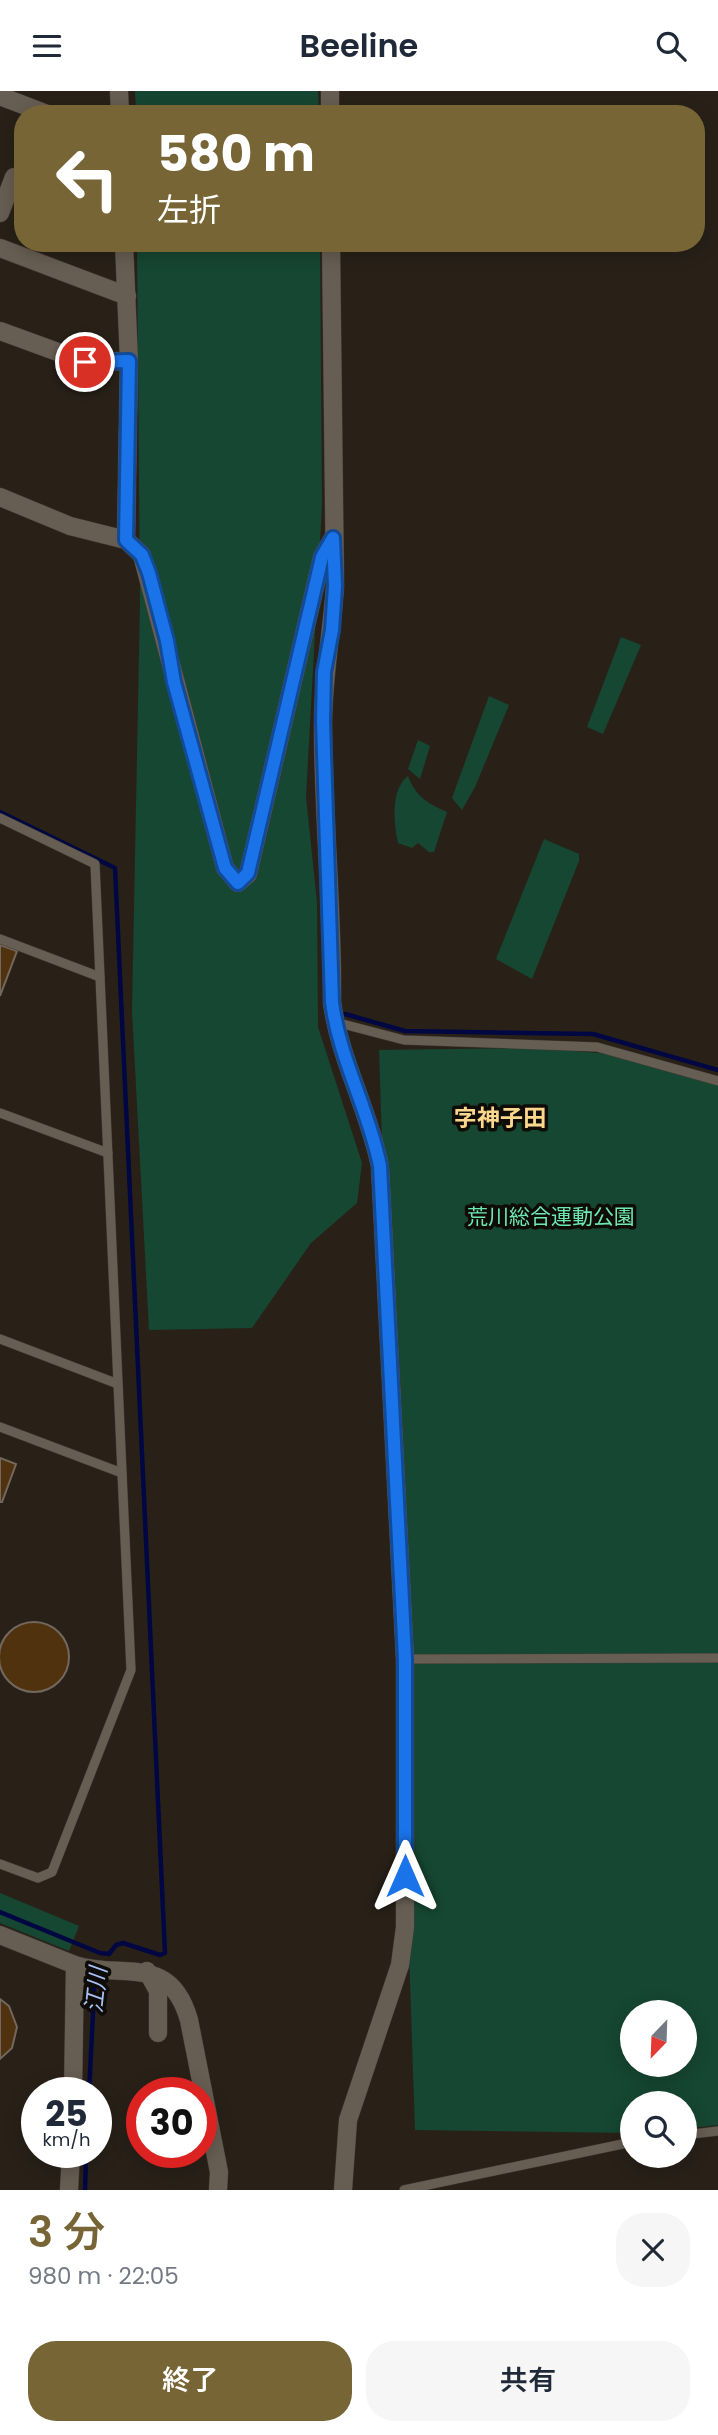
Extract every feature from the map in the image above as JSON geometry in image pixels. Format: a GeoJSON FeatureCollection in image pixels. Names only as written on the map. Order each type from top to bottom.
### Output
{"type":"FeatureCollection","features":[{"type":"Feature","properties":{"kind":"street"},"geometry":{"type":"LineString","coordinates":[[0,96],[24,105]]}},
{"type":"Feature","properties":{"kind":"street"},"geometry":{"type":"LineString","coordinates":[[0,213],[12,177]]}},
{"type":"Feature","properties":{"kind":"street"},"geometry":{"type":"LineString","coordinates":[[0,248],[127,296]]}},
{"type":"Feature","properties":{"kind":"street"},"geometry":{"type":"LineString","coordinates":[[125,252],[129,361],[126,540]]}},
{"type":"Feature","properties":{"kind":"street"},"geometry":{"type":"LineString","coordinates":[[331,252],[335,586],[332,630],[324,672],[325,852],[335,1022],[373,1132],[380,1166],[405,1659],[402,1949],[348,2120],[343,2190]]}},
{"type":"Feature","properties":{"kind":"street"},"geometry":{"type":"LineString","coordinates":[[0,331],[85,362],[129,361]]}},
{"type":"Feature","properties":{"kind":"street"},"geometry":{"type":"LineString","coordinates":[[0,497],[70,526],[126,540],[142,555],[149,573],[167,641],[174,682],[225,868],[238,883],[248,873],[322,557],[333,538]]}},
{"type":"Feature","properties":{"kind":"street"},"geometry":{"type":"LineString","coordinates":[[0,1935],[80,1966],[104,1970],[147,1971],[163,1979],[185,2008],[217,2161],[218,2190]]}},
{"type":"Feature","properties":{"kind":"street"},"geometry":{"type":"LineString","coordinates":[[74,2077],[80,1966]]}},
{"type":"Feature","properties":{"kind":"street"},"geometry":{"type":"LineString","coordinates":[[147,1971],[158,1991],[158,2033]]}},
{"type":"Feature","properties":{"kind":"street"},"geometry":{"type":"LineString","coordinates":[[69,2190],[70,2168]]}},
{"type":"Feature","properties":{"kind":"lane"},"geometry":{"type":"LineString","coordinates":[[0,817],[95,865],[131,1670],[52,1872],[38,1878],[0,1864]]}},
{"type":"Feature","properties":{"kind":"lane"},"geometry":{"type":"LineString","coordinates":[[0,939],[100,977]]}},
{"type":"Feature","properties":{"kind":"lane"},"geometry":{"type":"LineString","coordinates":[[335,1022],[404,1040],[597,1048],[718,1081]]}},
{"type":"Feature","properties":{"kind":"lane"},"geometry":{"type":"LineString","coordinates":[[0,1113],[108,1153]]}},
{"type":"Feature","properties":{"kind":"lane"},"geometry":{"type":"LineString","coordinates":[[0,1339],[118,1384]]}},
{"type":"Feature","properties":{"kind":"lane"},"geometry":{"type":"LineString","coordinates":[[0,1427],[122,1473]]}},
{"type":"Feature","properties":{"kind":"lane"},"geometry":{"type":"LineString","coordinates":[[405,1659],[718,1658]]}},
{"type":"Feature","properties":{"kind":"lane"},"geometry":{"type":"LineString","coordinates":[[697,2133],[718,2131]]}},
{"type":"Feature","properties":{"kind":"lane"},"geometry":{"type":"LineString","coordinates":[[404,2190],[620,2145]]}},
{"type":"Feature","properties":{"kind":"green space"},"geometry":{"type":"Polygon","coordinates":[[[135,91],[318,91],[319,105],[136,105],[135,91]]]}},
{"type":"Feature","properties":{"kind":"green space"},"geometry":{"type":"Polygon","coordinates":[[[137,252],[320,252],[322,505],[306,797],[317,902],[318,1027],[362,1163],[357,1203],[311,1243],[252,1328],[149,1330],[132,1011],[140,602],[137,252]]]}},
{"type":"Feature","properties":{"kind":"green space"},"geometry":{"type":"Polygon","coordinates":[[[621,637],[641,645],[603,734],[587,727],[621,637]]]}},
{"type":"Feature","properties":{"kind":"green space"},"geometry":{"type":"Polygon","coordinates":[[[489,696],[509,705],[475,787],[462,810],[452,798],[489,696]]]}},
{"type":"Feature","properties":{"kind":"green space"},"geometry":{"type":"Polygon","coordinates":[[[418,740],[430,746],[420,779],[408,769],[418,740]]]}},
{"type":"Feature","properties":{"kind":"green space"},"geometry":{"type":"Polygon","coordinates":[[[408,776],[423,799],[447,812],[434,852],[429,852],[418,843],[412,848],[398,843],[396,798],[402,782],[408,776]]]}},
{"type":"Feature","properties":{"kind":"green space"},"geometry":{"type":"Polygon","coordinates":[[[544,839],[579,854],[579,861],[532,979],[496,959],[544,839]]]}},
{"type":"Feature","properties":{"kind":"green space","name":"荒川総合運動公園"},"geometry":{"type":"Polygon","coordinates":[[[537,1048],[611,1054],[718,1085],[718,2125],[697,2127],[697,2091],[620,2091],[620,2133],[415,2130],[379,1050],[537,1048]]]}},
{"type":"Feature","properties":{"kind":"green space"},"geometry":{"type":"Polygon","coordinates":[[[0,1893],[79,1926],[69,1951],[0,1923],[0,1893]]]}},
{"type":"Feature","properties":{"kind":"building"},"geometry":{"type":"Polygon","coordinates":[[[0,945],[17,951],[0,996],[0,945]]]}},
{"type":"Feature","properties":{"kind":"building"},"geometry":{"type":"Polygon","coordinates":[[[0,1458],[16,1464],[2,1502],[0,1502],[0,1458]]]}},
{"type":"Feature","properties":{"kind":"building"},"geometry":{"type":"Polygon","coordinates":[[[34,1622],[59,1632],[69,1657],[59,1682],[34,1692],[9,1682],[-1,1657],[9,1632],[34,1622]]]}},
{"type":"Feature","properties":{"kind":"building"},"geometry":{"type":"Polygon","coordinates":[[[0,1999],[9,2006],[17,2027],[12,2048],[0,2059],[0,1999]]]}},
{"type":"Feature","properties":{"kind":"waterway"},"geometry":{"type":"LineString","coordinates":[[0,812],[115,868],[165,1953],[160,1955],[123,1943],[116,1945],[109,1954],[100,1953],[0,1912]]}},
{"type":"Feature","properties":{"kind":"waterway"},"geometry":{"type":"LineString","coordinates":[[345,1014],[405,1031],[593,1034],[718,1070]]}},
{"type":"Feature","properties":{"kind":"waterway","name":"江川"},"geometry":{"type":"LineString","coordinates":[[90,2077],[95,1974]]}},
{"type":"Feature","properties":{"kind":"waterway","name":"江川"},"geometry":{"type":"LineString","coordinates":[[85,2190],[86,2168]]}},
{"type":"Feature","properties":{"kind":"district","name":"字神子田"},"geometry":{"type":"Point","coordinates":[500,1118]}},
{"type":"Feature","properties":{"kind":"route"},"geometry":{"type":"LineString","coordinates":[[85,362],[129,361],[126,540],[138,549],[149,573],[167,641],[174,682],[225,868],[238,883],[248,873],[322,557],[333,538],[335,586],[332,630],[324,672],[323,721],[325,852],[332,947],[332,1002],[335,1022],[373,1132],[380,1166],[405,1659],[405,1876]]}}]}
